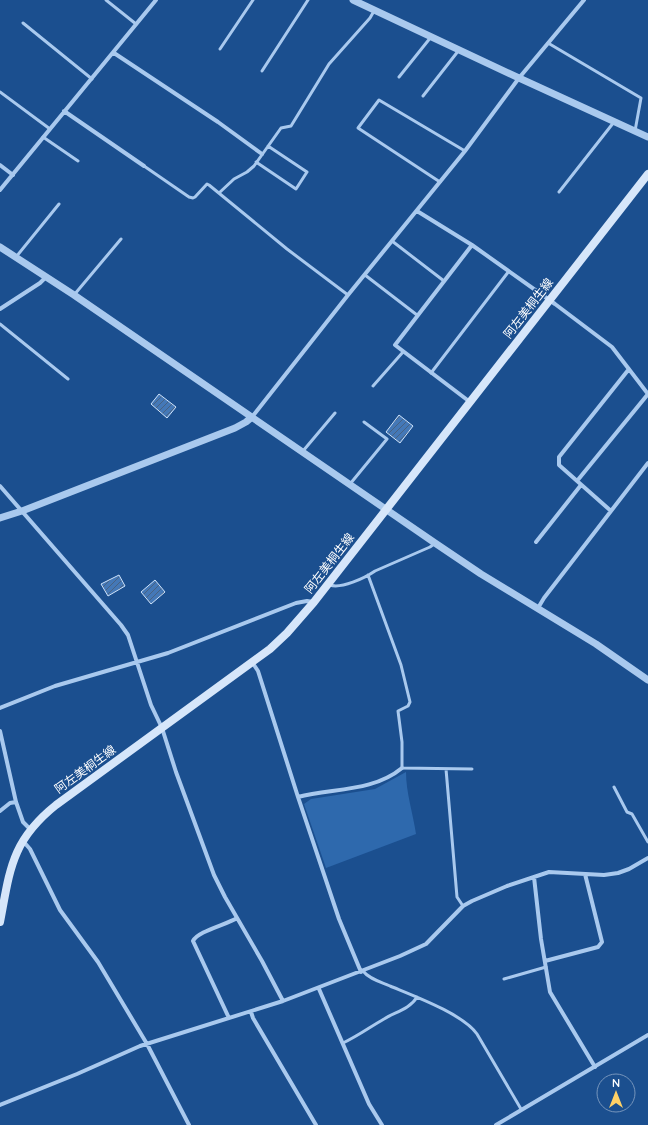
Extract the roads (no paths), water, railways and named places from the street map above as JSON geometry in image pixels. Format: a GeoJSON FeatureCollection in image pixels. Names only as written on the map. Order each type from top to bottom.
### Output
{"type":"FeatureCollection","features":[{"type":"Feature","properties":{"kind":"main road","name":"阿左美桐生線"},"geometry":{"type":"LineString","coordinates":[[0,922],[12,866],[22,841],[30,829],[39,819],[56,805],[270,649],[287,633],[314,602],[648,174]]}},
{"type":"Feature","properties":{"kind":"street"},"geometry":{"type":"LineString","coordinates":[[0,190],[156,0]]}},
{"type":"Feature","properties":{"kind":"street"},"geometry":{"type":"LineString","coordinates":[[353,0],[363,2],[374,10],[431,37],[614,122],[648,136]]}},
{"type":"Feature","properties":{"kind":"street"},"geometry":{"type":"LineString","coordinates":[[0,518],[22,511],[235,428],[252,417],[348,295],[465,151],[519,78],[584,0]]}},
{"type":"Feature","properties":{"kind":"street"},"geometry":{"type":"LineString","coordinates":[[114,53],[218,122],[262,154]]}},
{"type":"Feature","properties":{"kind":"street"},"geometry":{"type":"LineString","coordinates":[[64,111],[144,166]]}},
{"type":"Feature","properties":{"kind":"street"},"geometry":{"type":"LineString","coordinates":[[0,165],[12,175]]}},
{"type":"Feature","properties":{"kind":"street"},"geometry":{"type":"LineString","coordinates":[[417,211],[472,245],[612,347],[648,394],[577,481]]}},
{"type":"Feature","properties":{"kind":"street"},"geometry":{"type":"LineString","coordinates":[[470,402],[395,345],[472,245]]}},
{"type":"Feature","properties":{"kind":"street"},"geometry":{"type":"LineString","coordinates":[[0,247],[74,295],[481,574],[596,644],[648,680]]}},
{"type":"Feature","properties":{"kind":"street"},"geometry":{"type":"LineString","coordinates":[[0,309],[34,287],[46,277]]}},
{"type":"Feature","properties":{"kind":"street"},"geometry":{"type":"LineString","coordinates":[[611,510],[558,465],[559,457],[629,369]]}},
{"type":"Feature","properties":{"kind":"street"},"geometry":{"type":"LineString","coordinates":[[538,608],[544,598],[648,463]]}},
{"type":"Feature","properties":{"kind":"street"},"geometry":{"type":"LineString","coordinates":[[536,542],[581,485]]}},
{"type":"Feature","properties":{"kind":"street"},"geometry":{"type":"LineString","coordinates":[[0,486],[121,624],[128,635],[136,662],[162,728],[176,772],[214,875],[224,897],[262,961],[283,1002]]}},
{"type":"Feature","properties":{"kind":"street"},"geometry":{"type":"LineString","coordinates":[[0,708],[46,690],[179,649],[296,603],[307,601],[314,602]]}},
{"type":"Feature","properties":{"kind":"street"},"geometry":{"type":"LineString","coordinates":[[252,662],[258,670],[298,797],[343,930],[362,971]]}},
{"type":"Feature","properties":{"kind":"street"},"geometry":{"type":"LineString","coordinates":[[0,731],[16,802],[23,822],[30,829]]}},
{"type":"Feature","properties":{"kind":"street"},"geometry":{"type":"LineString","coordinates":[[298,797],[375,783],[402,768]]}},
{"type":"Feature","properties":{"kind":"street"},"geometry":{"type":"LineString","coordinates":[[0,811],[10,803],[16,802]]}},
{"type":"Feature","properties":{"kind":"street"},"geometry":{"type":"LineString","coordinates":[[22,841],[30,849],[60,910],[98,962],[146,1044],[189,1125]]}},
{"type":"Feature","properties":{"kind":"street"},"geometry":{"type":"LineString","coordinates":[[0,1105],[146,1044],[283,1002],[400,956],[426,944],[463,906],[507,886],[550,872],[604,875],[618,873],[629,869],[648,858]]}},
{"type":"Feature","properties":{"kind":"street"},"geometry":{"type":"LineString","coordinates":[[545,960],[598,947],[602,942],[585,874]]}},
{"type":"Feature","properties":{"kind":"street"},"geometry":{"type":"LineString","coordinates":[[534,877],[550,992],[595,1067]]}},
{"type":"Feature","properties":{"kind":"street"},"geometry":{"type":"LineString","coordinates":[[229,1018],[194,942],[198,936],[232,922],[237,918]]}},
{"type":"Feature","properties":{"kind":"street"},"geometry":{"type":"LineString","coordinates":[[319,989],[369,1104],[382,1125]]}},
{"type":"Feature","properties":{"kind":"street"},"geometry":{"type":"LineString","coordinates":[[250,1012],[315,1124]]}},
{"type":"Feature","properties":{"kind":"street"},"geometry":{"type":"LineString","coordinates":[[496,1125],[648,1036]]}},
{"type":"Feature","properties":{"kind":"lane"},"geometry":{"type":"LineString","coordinates":[[106,0],[136,24]]}},
{"type":"Feature","properties":{"kind":"lane"},"geometry":{"type":"LineString","coordinates":[[220,49],[253,0]]}},
{"type":"Feature","properties":{"kind":"lane"},"geometry":{"type":"LineString","coordinates":[[262,71],[308,0]]}},
{"type":"Feature","properties":{"kind":"lane"},"geometry":{"type":"LineString","coordinates":[[219,193],[234,179],[247,172],[281,128],[291,126],[329,64],[370,18],[374,10]]}},
{"type":"Feature","properties":{"kind":"lane"},"geometry":{"type":"LineString","coordinates":[[23,23],[92,79]]}},
{"type":"Feature","properties":{"kind":"lane"},"geometry":{"type":"LineString","coordinates":[[399,77],[431,37]]}},
{"type":"Feature","properties":{"kind":"lane"},"geometry":{"type":"LineString","coordinates":[[548,43],[641,98],[635,131]]}},
{"type":"Feature","properties":{"kind":"lane"},"geometry":{"type":"LineString","coordinates":[[423,96],[459,50]]}},
{"type":"Feature","properties":{"kind":"lane"},"geometry":{"type":"LineString","coordinates":[[0,92],[50,129]]}},
{"type":"Feature","properties":{"kind":"lane"},"geometry":{"type":"LineString","coordinates":[[440,182],[358,128],[379,100],[465,151]]}},
{"type":"Feature","properties":{"kind":"lane"},"geometry":{"type":"LineString","coordinates":[[559,192],[614,122]]}},
{"type":"Feature","properties":{"kind":"lane"},"geometry":{"type":"LineString","coordinates":[[43,137],[78,161]]}},
{"type":"Feature","properties":{"kind":"lane"},"geometry":{"type":"LineString","coordinates":[[256,162],[296,189],[307,172],[268,146]]}},
{"type":"Feature","properties":{"kind":"lane"},"geometry":{"type":"LineString","coordinates":[[144,166],[189,197],[195,197],[207,184],[287,249],[348,295]]}},
{"type":"Feature","properties":{"kind":"lane"},"geometry":{"type":"LineString","coordinates":[[16,257],[59,204]]}},
{"type":"Feature","properties":{"kind":"lane"},"geometry":{"type":"LineString","coordinates":[[74,295],[121,239]]}},
{"type":"Feature","properties":{"kind":"lane"},"geometry":{"type":"LineString","coordinates":[[392,241],[444,281]]}},
{"type":"Feature","properties":{"kind":"lane"},"geometry":{"type":"LineString","coordinates":[[431,373],[509,271]]}},
{"type":"Feature","properties":{"kind":"lane"},"geometry":{"type":"LineString","coordinates":[[365,275],[418,315]]}},
{"type":"Feature","properties":{"kind":"lane"},"geometry":{"type":"LineString","coordinates":[[0,324],[68,379]]}},
{"type":"Feature","properties":{"kind":"lane"},"geometry":{"type":"LineString","coordinates":[[374,386],[403,352]]}},
{"type":"Feature","properties":{"kind":"lane"},"geometry":{"type":"LineString","coordinates":[[302,452],[335,413]]}},
{"type":"Feature","properties":{"kind":"lane"},"geometry":{"type":"LineString","coordinates":[[350,484],[387,439],[364,422]]}},
{"type":"Feature","properties":{"kind":"lane"},"geometry":{"type":"LineString","coordinates":[[328,584],[340,586],[368,575],[435,543]]}},
{"type":"Feature","properties":{"kind":"lane"},"geometry":{"type":"LineString","coordinates":[[368,575],[401,665],[410,695],[410,702],[408,706],[398,711],[402,742],[402,768],[472,769]]}},
{"type":"Feature","properties":{"kind":"lane"},"geometry":{"type":"LineString","coordinates":[[446,769],[458,897],[463,906]]}},
{"type":"Feature","properties":{"kind":"lane"},"geometry":{"type":"LineString","coordinates":[[614,787],[627,812],[632,814],[648,842]]}},
{"type":"Feature","properties":{"kind":"lane"},"geometry":{"type":"LineString","coordinates":[[504,979],[546,967]]}},
{"type":"Feature","properties":{"kind":"lane"},"geometry":{"type":"LineString","coordinates":[[362,971],[370,977],[417,997],[464,1022],[474,1030],[521,1110]]}},
{"type":"Feature","properties":{"kind":"lane"},"geometry":{"type":"LineString","coordinates":[[343,1043],[357,1037],[384,1019],[410,1005],[417,997]]}}]}
